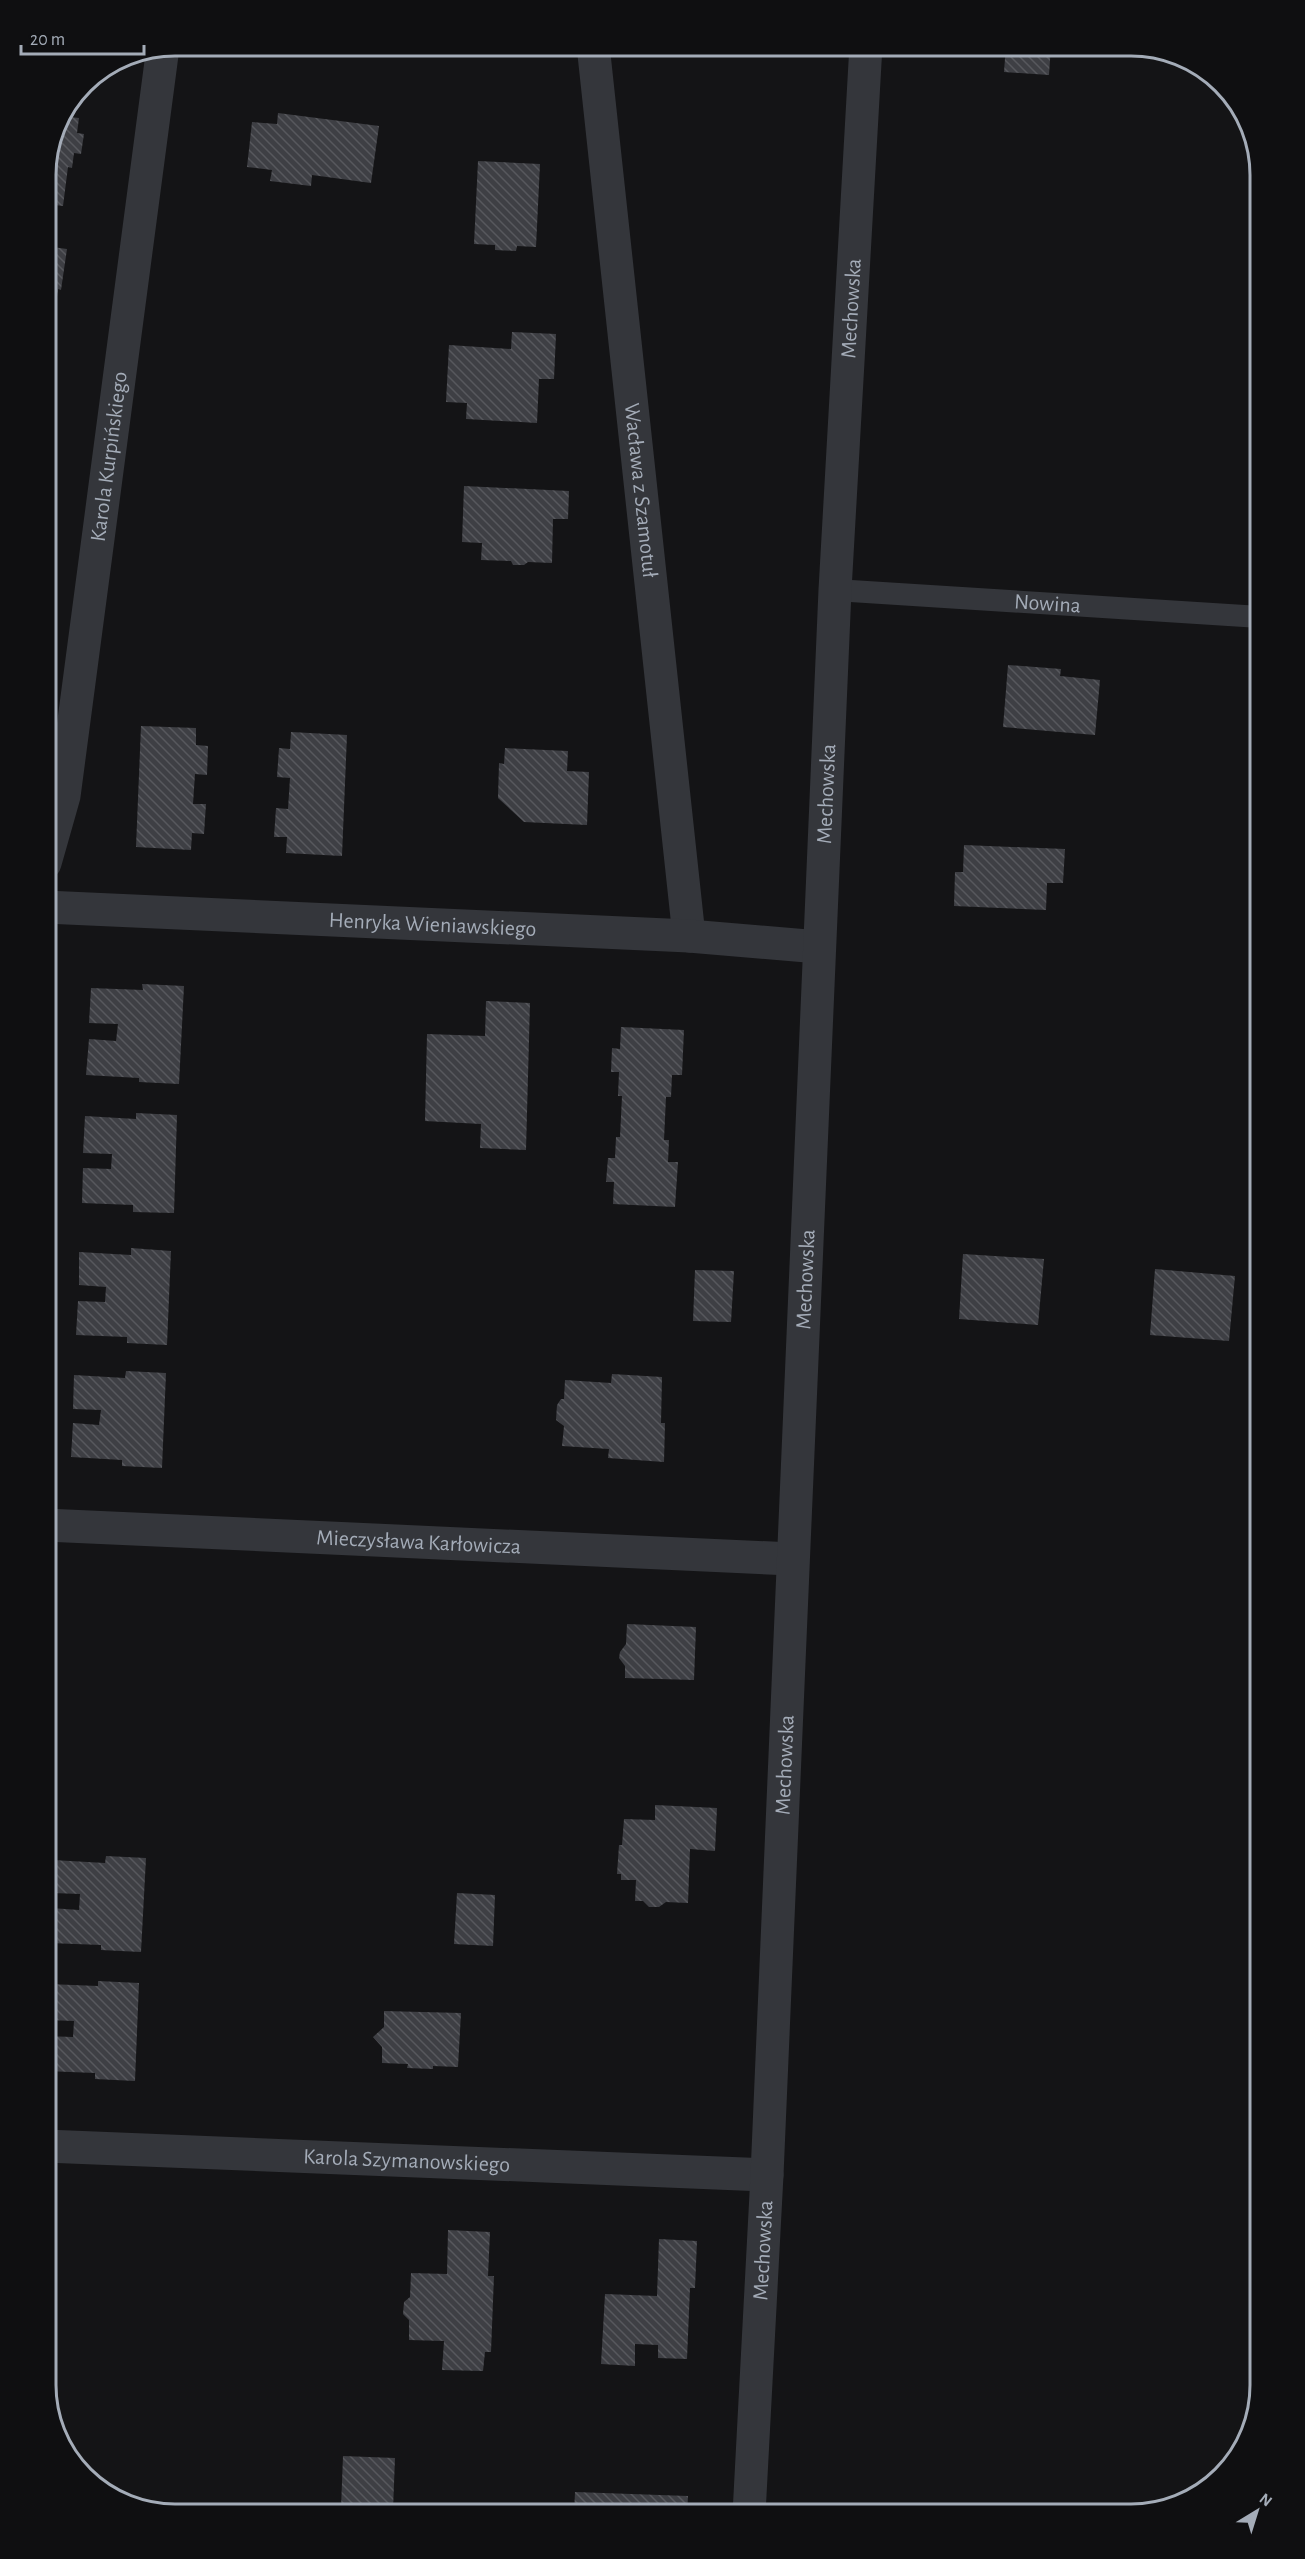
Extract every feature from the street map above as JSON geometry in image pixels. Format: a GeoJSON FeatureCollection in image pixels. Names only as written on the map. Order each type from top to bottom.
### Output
{"type":"FeatureCollection","features":[{"type":"Feature","properties":{"kind":"street","name":"Wacława z Szamotuł"},"geometry":{"type":"LineString","coordinates":[[594,56],[689,936]]}},
{"type":"Feature","properties":{"kind":"street","name":"Mechowska"},"geometry":{"type":"LineString","coordinates":[[750,2504],[767,2175],[835,590],[865,56]]}},
{"type":"Feature","properties":{"kind":"street","name":"Karola Kurpińskiego"},"geometry":{"type":"LineString","coordinates":[[56,824],[64,796],[162,57]]}},
{"type":"Feature","properties":{"kind":"street","name":"Henryka Wieniawskiego"},"geometry":{"type":"LineString","coordinates":[[56,907],[689,936],[819,947]]}},
{"type":"Feature","properties":{"kind":"street","name":"Mieczysława Karłowicza"},"geometry":{"type":"LineString","coordinates":[[56,1526],[792,1559]]}},
{"type":"Feature","properties":{"kind":"street","name":"Karola Szymanowskiego"},"geometry":{"type":"LineString","coordinates":[[56,2146],[767,2175]]}},
{"type":"Feature","properties":{"kind":"lane","name":"Nowina"},"geometry":{"type":"LineString","coordinates":[[835,590],[1250,616]]}},
{"type":"Feature","properties":{"kind":"building"},"geometry":{"type":"Polygon","coordinates":[[[1005,56],[1050,56],[1049,75],[1004,72],[1005,56]]]}},
{"type":"Feature","properties":{"kind":"building"},"geometry":{"type":"Polygon","coordinates":[[[278,113],[379,126],[371,183],[312,175],[311,186],[270,181],[272,170],[247,167],[252,122],[277,124],[278,113]]]}},
{"type":"Feature","properties":{"kind":"building"},"geometry":{"type":"Polygon","coordinates":[[[70,117],[79,118],[77,133],[84,134],[81,154],[74,153],[72,168],[68,167],[63,206],[56,205],[57,159],[70,117]]]}},
{"type":"Feature","properties":{"kind":"building"},"geometry":{"type":"Polygon","coordinates":[[[478,161],[540,164],[536,247],[517,246],[516,251],[495,250],[495,245],[474,244],[478,161]]]}},
{"type":"Feature","properties":{"kind":"building"},"geometry":{"type":"Polygon","coordinates":[[[56,248],[67,249],[61,290],[58,289],[56,304],[56,248]]]}},
{"type":"Feature","properties":{"kind":"building"},"geometry":{"type":"Polygon","coordinates":[[[512,332],[556,334],[554,379],[539,379],[537,423],[466,419],[467,403],[446,402],[449,345],[511,349],[512,332]]]}},
{"type":"Feature","properties":{"kind":"building"},"geometry":{"type":"Polygon","coordinates":[[[464,486],[569,491],[568,519],[553,519],[552,563],[528,562],[524,565],[513,565],[511,561],[481,560],[482,543],[462,542],[464,486]]]}},
{"type":"Feature","properties":{"kind":"building"},"geometry":{"type":"Polygon","coordinates":[[[1008,665],[1061,669],[1060,676],[1100,680],[1095,735],[1003,727],[1008,665]]]}},
{"type":"Feature","properties":{"kind":"building"},"geometry":{"type":"Polygon","coordinates":[[[141,726],[196,728],[196,745],[208,746],[207,775],[195,774],[193,804],[206,804],[204,834],[192,833],[191,850],[136,847],[141,726]]]}},
{"type":"Feature","properties":{"kind":"building"},"geometry":{"type":"Polygon","coordinates":[[[291,732],[347,735],[342,856],[286,853],[287,837],[274,837],[276,808],[288,809],[290,778],[277,777],[279,748],[290,749],[291,732]]]}},
{"type":"Feature","properties":{"kind":"building"},"geometry":{"type":"Polygon","coordinates":[[[505,748],[568,751],[567,771],[589,772],[587,825],[524,822],[498,798],[499,763],[504,764],[505,748]]]}},
{"type":"Feature","properties":{"kind":"building"},"geometry":{"type":"Polygon","coordinates":[[[964,845],[1065,849],[1063,883],[1047,883],[1046,910],[954,906],[955,872],[963,872],[964,845]]]}},
{"type":"Feature","properties":{"kind":"building"},"geometry":{"type":"Polygon","coordinates":[[[142,984],[184,986],[179,1084],[139,1082],[139,1078],[86,1075],[89,1039],[116,1041],[118,1024],[89,1023],[91,988],[143,990],[142,984]]]}},
{"type":"Feature","properties":{"kind":"building"},"geometry":{"type":"Polygon","coordinates":[[[486,1001],[530,1003],[526,1150],[480,1148],[481,1124],[425,1121],[427,1034],[485,1036],[486,1001]]]}},
{"type":"Feature","properties":{"kind":"building"},"geometry":{"type":"Polygon","coordinates":[[[621,1027],[684,1030],[682,1075],[672,1075],[671,1097],[666,1097],[664,1140],[669,1140],[668,1162],[678,1162],[675,1207],[613,1204],[614,1182],[606,1182],[608,1158],[615,1158],[616,1137],[620,1137],[622,1096],[618,1096],[619,1072],[611,1072],[612,1048],[620,1049],[621,1027]]]}},
{"type":"Feature","properties":{"kind":"building"},"geometry":{"type":"Polygon","coordinates":[[[136,1113],[177,1115],[174,1213],[133,1212],[133,1205],[82,1203],[83,1168],[111,1169],[112,1154],[83,1153],[85,1116],[136,1119],[136,1113]]]}},
{"type":"Feature","properties":{"kind":"building"},"geometry":{"type":"Polygon","coordinates":[[[131,1248],[171,1251],[167,1345],[127,1343],[127,1337],[76,1335],[78,1301],[105,1302],[106,1287],[79,1285],[79,1252],[131,1255],[131,1248]]]}},
{"type":"Feature","properties":{"kind":"building"},"geometry":{"type":"Polygon","coordinates":[[[963,1254],[1044,1259],[1038,1325],[959,1319],[963,1254]]]}},
{"type":"Feature","properties":{"kind":"building"},"geometry":{"type":"Polygon","coordinates":[[[1155,1269],[1235,1276],[1229,1341],[1150,1335],[1155,1269]]]}},
{"type":"Feature","properties":{"kind":"building"},"geometry":{"type":"Polygon","coordinates":[[[695,1270],[734,1271],[731,1322],[693,1321],[695,1270]]]}},
{"type":"Feature","properties":{"kind":"building"},"geometry":{"type":"Polygon","coordinates":[[[126,1371],[166,1373],[162,1468],[122,1466],[122,1460],[71,1457],[73,1423],[99,1425],[101,1410],[73,1409],[74,1375],[125,1378],[126,1371]]]}},
{"type":"Feature","properties":{"kind":"building"},"geometry":{"type":"Polygon","coordinates":[[[612,1374],[662,1377],[661,1423],[665,1423],[664,1462],[608,1458],[609,1449],[562,1446],[564,1426],[556,1420],[557,1405],[561,1399],[564,1399],[565,1380],[611,1383],[612,1374]]]}},
{"type":"Feature","properties":{"kind":"building"},"geometry":{"type":"Polygon","coordinates":[[[627,1624],[696,1627],[694,1680],[625,1678],[625,1666],[619,1658],[626,1644],[627,1624]]]}},
{"type":"Feature","properties":{"kind":"building"},"geometry":{"type":"Polygon","coordinates":[[[655,1805],[717,1808],[715,1851],[690,1849],[688,1903],[666,1902],[659,1907],[649,1907],[643,1901],[635,1901],[636,1880],[621,1880],[621,1874],[617,1874],[624,1819],[655,1820],[655,1805]]]}},
{"type":"Feature","properties":{"kind":"building"},"geometry":{"type":"Polygon","coordinates":[[[106,1856],[146,1858],[141,1952],[101,1950],[101,1945],[56,1943],[56,1908],[79,1910],[80,1894],[56,1893],[56,1860],[105,1863],[106,1856]]]}},
{"type":"Feature","properties":{"kind":"building"},"geometry":{"type":"Polygon","coordinates":[[[457,1893],[495,1895],[493,1946],[454,1944],[457,1893]]]}},
{"type":"Feature","properties":{"kind":"building"},"geometry":{"type":"Polygon","coordinates":[[[98,1981],[139,1983],[135,2081],[95,2079],[95,2073],[56,2071],[56,2036],[73,2037],[74,2021],[56,2020],[56,1984],[98,1986],[98,1981]]]}},
{"type":"Feature","properties":{"kind":"building"},"geometry":{"type":"Polygon","coordinates":[[[384,2011],[461,2013],[458,2067],[407,2068],[408,2064],[382,2063],[382,2047],[373,2037],[384,2027],[384,2011]]]}},
{"type":"Feature","properties":{"kind":"building"},"geometry":{"type":"Polygon","coordinates":[[[448,2230],[490,2232],[488,2276],[494,2276],[491,2352],[485,2352],[483,2371],[442,2370],[444,2341],[409,2340],[409,2320],[403,2314],[404,2302],[410,2297],[411,2273],[447,2274],[448,2230]]]}},
{"type":"Feature","properties":{"kind":"building"},"geometry":{"type":"Polygon","coordinates":[[[659,2239],[697,2241],[695,2288],[690,2288],[687,2359],[658,2358],[658,2345],[635,2344],[635,2366],[601,2364],[605,2294],[657,2296],[659,2239]]]}},
{"type":"Feature","properties":{"kind":"building"},"geometry":{"type":"Polygon","coordinates":[[[343,2456],[395,2458],[393,2503],[341,2503],[343,2456]]]}},
{"type":"Feature","properties":{"kind":"building"},"geometry":{"type":"Polygon","coordinates":[[[575,2492],[688,2496],[688,2504],[574,2503],[575,2492]]]}}]}
